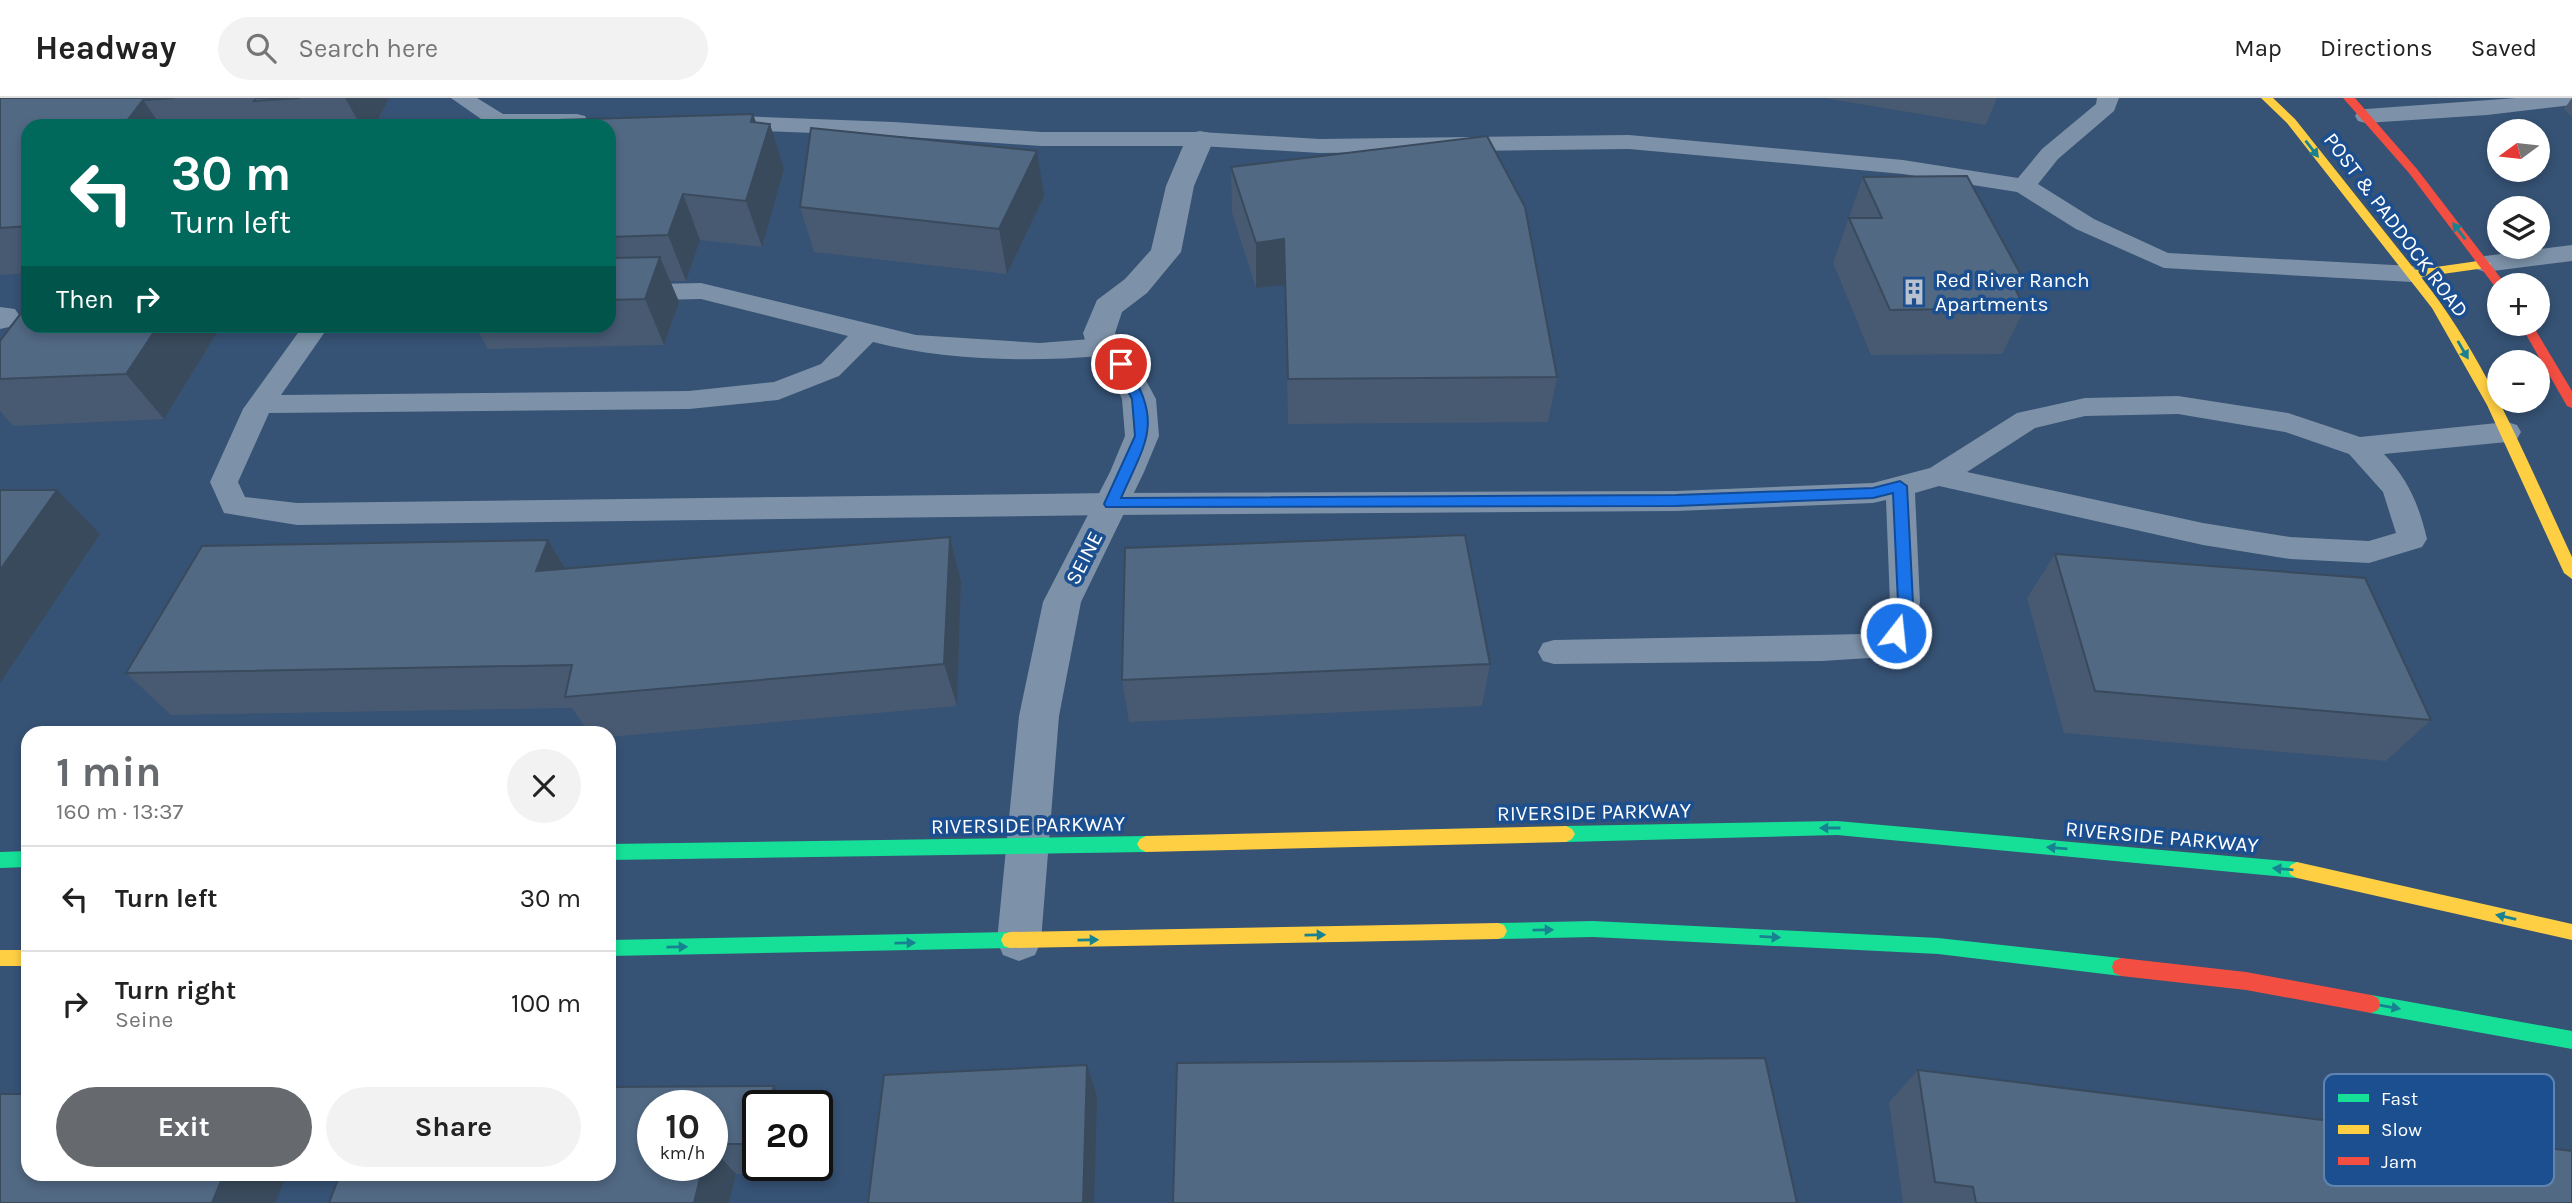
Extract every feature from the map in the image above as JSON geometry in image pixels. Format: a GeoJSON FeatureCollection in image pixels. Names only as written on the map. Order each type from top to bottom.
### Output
{"type":"FeatureCollection","features":[{"type":"Feature","properties":{"kind":"street","name":"POST & PADDOCK ROAD"},"geometry":{"type":"LineString","coordinates":[[2267,98],[2291,121],[2437,306],[2507,432],[2572,573]]}},
{"type":"Feature","properties":{"kind":"street","name":"POST & PADDOCK ROAD"},"geometry":{"type":"LineString","coordinates":[[2349,98],[2413,170],[2491,273]]}},
{"type":"Feature","properties":{"kind":"street"},"geometry":{"type":"LineString","coordinates":[[1103,346],[1099,333],[1108,307],[1136,286],[1166,252],[1180,187],[1200,139]]}},
{"type":"Feature","properties":{"kind":"street"},"geometry":{"type":"LineString","coordinates":[[2412,274],[2484,264]]}},
{"type":"Feature","properties":{"kind":"street"},"geometry":{"type":"LineString","coordinates":[[2536,336],[2562,366],[2572,403]]}},
{"type":"Feature","properties":{"kind":"street","name":"SEINE"},"geometry":{"type":"LineString","coordinates":[[1020,941],[1039,716],[1062,602],[1142,436],[1139,399],[1121,364],[1103,346]]}},
{"type":"Feature","properties":{"kind":"street","name":"RIVERSIDE PARKWAY"},"geometry":{"type":"LineString","coordinates":[[616,852],[1028,847],[1837,828],[2308,872],[2572,932]]}},
{"type":"Feature","properties":{"kind":"street"},"geometry":{"type":"LineString","coordinates":[[0,860],[21,859]]}},
{"type":"Feature","properties":{"kind":"street"},"geometry":{"type":"LineString","coordinates":[[616,948],[1593,929],[1938,946],[2246,981],[2572,1040]]}},
{"type":"Feature","properties":{"kind":"street"},"geometry":{"type":"LineString","coordinates":[[0,958],[21,958]]}},
{"type":"Feature","properties":{"kind":"lane"},"geometry":{"type":"LineString","coordinates":[[462,98],[495,119]]}},
{"type":"Feature","properties":{"kind":"lane"},"geometry":{"type":"LineString","coordinates":[[2024,186],[2050,154],[2106,106],[2108,98]]}},
{"type":"Feature","properties":{"kind":"lane"},"geometry":{"type":"LineString","coordinates":[[2365,117],[2480,103],[2572,98]]}},
{"type":"Feature","properties":{"kind":"lane"},"geometry":{"type":"LineString","coordinates":[[687,121],[755,122],[1041,139],[1200,139],[1320,146],[1629,142],[1903,167],[2024,186],[2085,224],[2164,260],[2412,274]]}},
{"type":"Feature","properties":{"kind":"lane"},"geometry":{"type":"LineString","coordinates":[[2484,264],[2572,253]]}},
{"type":"Feature","properties":{"kind":"lane"},"geometry":{"type":"LineString","coordinates":[[616,293],[701,291],[916,344],[1040,352],[1103,346]]}},
{"type":"Feature","properties":{"kind":"lane"},"geometry":{"type":"LineString","coordinates":[[0,315],[6,315],[0,321]]}},
{"type":"Feature","properties":{"kind":"lane"},"geometry":{"type":"LineString","coordinates":[[261,404],[689,400],[778,391],[830,370],[867,332]]}},
{"type":"Feature","properties":{"kind":"lane"},"geometry":{"type":"LineString","coordinates":[[311,333],[261,404],[224,482],[234,506],[298,514],[1676,500],[1873,493],[1939,476],[2027,420],[2085,407],[2178,405],[2288,423],[2359,447],[2507,432]]}},
{"type":"Feature","properties":{"kind":"lane"},"geometry":{"type":"LineString","coordinates":[[1939,476],[2203,534],[2290,548],[2369,552],[2412,539],[2404,502],[2391,478],[2359,447]]}},
{"type":"Feature","properties":{"kind":"lane"},"geometry":{"type":"LineString","coordinates":[[1554,652],[1870,646],[1896,633],[1905,603],[1900,486]]}},
{"type":"Feature","properties":{"kind":"building"},"geometry":{"type":"Polygon","coordinates":[[[0,98],[174,98],[143,100],[128,119],[21,119],[21,226],[0,228],[0,98]]]}},
{"type":"Feature","properties":{"kind":"building"},"geometry":{"type":"Polygon","coordinates":[[[256,98],[300,98],[254,101],[256,98]]]}},
{"type":"Feature","properties":{"kind":"building"},"geometry":{"type":"Polygon","coordinates":[[[753,114],[751,122],[770,124],[746,201],[683,194],[668,235],[616,237],[616,119],[591,119],[753,114]]]}},
{"type":"Feature","properties":{"kind":"building"},"geometry":{"type":"Polygon","coordinates":[[[811,128],[1037,151],[999,229],[800,207],[811,128]]]}},
{"type":"Feature","properties":{"kind":"building"},"geometry":{"type":"Polygon","coordinates":[[[1487,136],[1525,207],[1557,377],[1288,379],[1284,239],[1256,243],[1231,167],[1487,136]]]}},
{"type":"Feature","properties":{"kind":"building"},"geometry":{"type":"Polygon","coordinates":[[[1967,176],[2021,275],[2008,275],[2025,308],[1890,310],[1849,218],[1882,218],[1863,177],[1967,176]]]}},
{"type":"Feature","properties":{"kind":"building"},"geometry":{"type":"Polygon","coordinates":[[[660,257],[645,299],[616,300],[616,258],[660,257]]]}},
{"type":"Feature","properties":{"kind":"building"},"geometry":{"type":"Polygon","coordinates":[[[21,313],[21,333],[153,333],[126,374],[0,379],[0,341],[21,313]]]}},
{"type":"Feature","properties":{"kind":"building"},"geometry":{"type":"Polygon","coordinates":[[[0,490],[57,490],[0,570],[0,490]]]}},
{"type":"Feature","properties":{"kind":"building"},"geometry":{"type":"Polygon","coordinates":[[[1465,535],[1490,664],[1122,680],[1125,548],[1465,535]]]}},
{"type":"Feature","properties":{"kind":"building"},"geometry":{"type":"Polygon","coordinates":[[[950,537],[944,664],[565,697],[572,665],[126,673],[202,546],[548,540],[536,571],[950,537]]]}},
{"type":"Feature","properties":{"kind":"building"},"geometry":{"type":"Polygon","coordinates":[[[2055,554],[2365,578],[2431,720],[2095,691],[2055,554]]]}},
{"type":"Feature","properties":{"kind":"building"},"geometry":{"type":"Polygon","coordinates":[[[1765,1058],[1797,1203],[1173,1203],[1177,1063],[1765,1058]]]}},
{"type":"Feature","properties":{"kind":"building"},"geometry":{"type":"Polygon","coordinates":[[[1087,1065],[1083,1203],[868,1203],[884,1075],[1087,1065]]]}},
{"type":"Feature","properties":{"kind":"building"},"geometry":{"type":"Polygon","coordinates":[[[1918,1070],[2324,1120],[2324,1186],[2554,1186],[2554,1149],[2572,1151],[2572,1203],[1976,1203],[1973,1187],[1935,1182],[1918,1070]]]}},
{"type":"Feature","properties":{"kind":"building"},"geometry":{"type":"Polygon","coordinates":[[[774,1086],[773,1090],[742,1090],[742,1144],[728,1144],[728,1090],[637,1090],[637,1181],[699,1181],[694,1203],[329,1203],[337,1181],[616,1181],[616,1087],[774,1086]]]}},
{"type":"Feature","properties":{"kind":"building"},"geometry":{"type":"Polygon","coordinates":[[[0,1094],[21,1094],[21,1181],[221,1181],[212,1203],[0,1203],[0,1094]]]}},
{"type":"Feature","properties":{"kind":"traffic: fast"},"geometry":{"type":"LineString","coordinates":[[1566,834],[1837,828],[2297,870]]}},
{"type":"Feature","properties":{"kind":"traffic: fast"},"geometry":{"type":"LineString","coordinates":[[616,852],[1146,844]]}},
{"type":"Feature","properties":{"kind":"traffic: fast"},"geometry":{"type":"LineString","coordinates":[[0,860],[21,859]]}},
{"type":"Feature","properties":{"kind":"traffic: fast"},"geometry":{"type":"LineString","coordinates":[[1498,931],[1593,929],[1938,946],[2121,967]]}},
{"type":"Feature","properties":{"kind":"traffic: fast"},"geometry":{"type":"LineString","coordinates":[[616,948],[1010,940]]}},
{"type":"Feature","properties":{"kind":"traffic: fast"},"geometry":{"type":"LineString","coordinates":[[2371,1004],[2572,1040]]}},
{"type":"Feature","properties":{"kind":"traffic: slow"},"geometry":{"type":"LineString","coordinates":[[2267,98],[2291,121],[2437,306],[2494,405],[2572,573]]}},
{"type":"Feature","properties":{"kind":"traffic: slow"},"geometry":{"type":"LineString","coordinates":[[2412,274],[2485,264]]}},
{"type":"Feature","properties":{"kind":"traffic: slow"},"geometry":{"type":"LineString","coordinates":[[1146,844],[1566,834]]}},
{"type":"Feature","properties":{"kind":"traffic: slow"},"geometry":{"type":"LineString","coordinates":[[2297,870],[2572,932]]}},
{"type":"Feature","properties":{"kind":"traffic: slow"},"geometry":{"type":"LineString","coordinates":[[1010,940],[1498,931]]}},
{"type":"Feature","properties":{"kind":"traffic: slow"},"geometry":{"type":"LineString","coordinates":[[0,958],[21,958]]}},
{"type":"Feature","properties":{"kind":"traffic: jam"},"geometry":{"type":"LineString","coordinates":[[2349,98],[2413,171],[2491,273]]}},
{"type":"Feature","properties":{"kind":"traffic: jam"},"geometry":{"type":"LineString","coordinates":[[2533,336],[2572,403]]}},
{"type":"Feature","properties":{"kind":"traffic: jam"},"geometry":{"type":"LineString","coordinates":[[2121,967],[2246,981],[2371,1004]]}},
{"type":"Feature","properties":{"kind":"place","name":"Red River Ranch Apartments"},"geometry":{"type":"Point","coordinates":[1914,292]}},
{"type":"Feature","properties":{"kind":"route"},"geometry":{"type":"LineString","coordinates":[[1121,364],[1139,399],[1142,436],[1111,504],[1676,500],[1873,493],[1900,486],[1905,603],[1896,633]]}}]}
